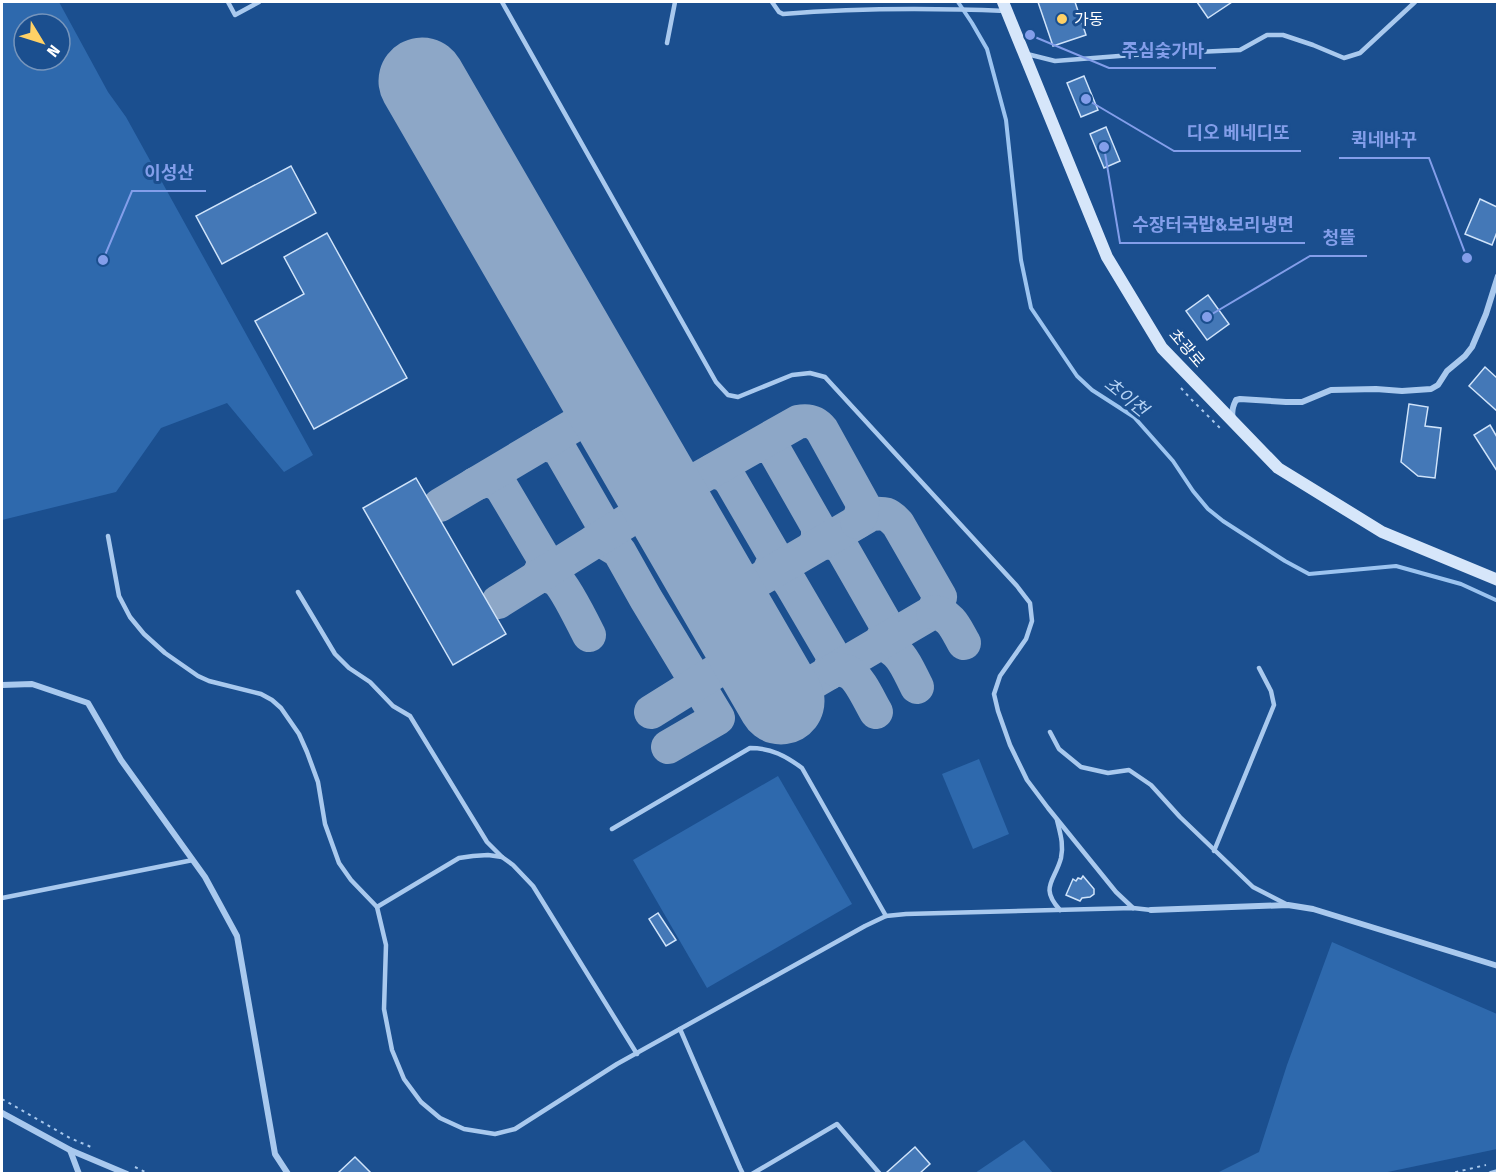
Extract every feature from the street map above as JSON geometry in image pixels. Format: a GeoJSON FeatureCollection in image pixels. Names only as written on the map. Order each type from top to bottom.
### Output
{"type":"FeatureCollection","features":[{"type":"Feature","properties":{"kind":"street","name":"초광로"},"geometry":{"type":"LineString","coordinates":[[1005,6],[1107,257],[1162,348],[1278,468],[1382,532],[1497,580]]}},
{"type":"Feature","properties":{"kind":"street"},"geometry":{"type":"LineString","coordinates":[[1235,424],[1232,408],[1236,400],[1240,399],[1302,402],[1331,390],[1418,391],[1431,389],[1438,385],[1447,371],[1472,347],[1486,314],[1497,276]]}},
{"type":"Feature","properties":{"kind":"street"},"geometry":{"type":"LineString","coordinates":[[2,685],[32,684],[88,703],[121,760],[205,877],[237,936],[275,1154],[288,1173]]}},
{"type":"Feature","properties":{"kind":"street"},"geometry":{"type":"LineString","coordinates":[[1151,909],[1288,905],[1313,909],[1497,966]]}},
{"type":"Feature","properties":{"kind":"street"},"geometry":{"type":"LineString","coordinates":[[2,1113],[69,1150],[127,1173]]}},
{"type":"Feature","properties":{"kind":"street"},"geometry":{"type":"LineString","coordinates":[[69,1150],[79,1173]]}},
{"type":"Feature","properties":{"kind":"street"},"geometry":{"type":"LineString","coordinates":[[1491,1173],[1497,1172]]}},
{"type":"Feature","properties":{"kind":"lane"},"geometry":{"type":"LineString","coordinates":[[228,2],[235,15],[259,2]]}},
{"type":"Feature","properties":{"kind":"lane"},"geometry":{"type":"LineString","coordinates":[[502,2],[716,382],[728,395],[738,397],[792,375],[810,373],[825,377],[1030,603],[1032,621],[1026,639],[1000,676],[994,694],[998,711],[1010,745],[1027,780],[1116,892],[1133,908]]}},
{"type":"Feature","properties":{"kind":"lane"},"geometry":{"type":"LineString","coordinates":[[667,43],[675,2]]}},
{"type":"Feature","properties":{"kind":"lane"},"geometry":{"type":"LineString","coordinates":[[772,2],[783,14],[864,9],[973,9],[1005,6]]}},
{"type":"Feature","properties":{"kind":"lane"},"geometry":{"type":"LineString","coordinates":[[1024,53],[1055,61],[1240,50],[1267,35],[1283,35],[1344,58],[1360,53],[1415,2]]}},
{"type":"Feature","properties":{"kind":"lane"},"geometry":{"type":"LineString","coordinates":[[108,536],[119,596],[130,617],[144,634],[175,661],[198,676],[261,694],[281,708],[290,720],[307,752],[318,782],[325,824],[339,863],[377,908],[386,945],[384,1010],[392,1050],[404,1078],[421,1102],[440,1118],[464,1129],[495,1134],[515,1130],[617,1064],[886,916],[1151,909]]}},
{"type":"Feature","properties":{"kind":"lane"},"geometry":{"type":"LineString","coordinates":[[298,592],[335,654],[349,668],[369,682],[393,706],[410,716],[487,842],[533,886],[637,1053]]}},
{"type":"Feature","properties":{"kind":"lane"},"geometry":{"type":"LineString","coordinates":[[1214,851],[1274,705],[1271,691],[1259,668]]}},
{"type":"Feature","properties":{"kind":"lane"},"geometry":{"type":"LineString","coordinates":[[1050,732],[1059,749],[1081,767],[1108,773],[1129,770],[1151,784],[1180,818],[1253,887],[1288,905]]}},
{"type":"Feature","properties":{"kind":"lane"},"geometry":{"type":"LineString","coordinates":[[612,829],[750,748],[764,748],[786,756],[802,768],[886,916]]}},
{"type":"Feature","properties":{"kind":"lane"},"geometry":{"type":"LineString","coordinates":[[1056,818],[1063,843],[1060,860],[1051,880],[1050,897],[1060,910]]}},
{"type":"Feature","properties":{"kind":"lane"},"geometry":{"type":"LineString","coordinates":[[377,908],[459,858],[488,855],[502,857]]}},
{"type":"Feature","properties":{"kind":"lane"},"geometry":{"type":"LineString","coordinates":[[2,898],[193,860]]}},
{"type":"Feature","properties":{"kind":"lane"},"geometry":{"type":"LineString","coordinates":[[680,1029],[743,1173]]}},
{"type":"Feature","properties":{"kind":"lane"},"geometry":{"type":"LineString","coordinates":[[752,1173],[837,1125],[880,1173]]}},
{"type":"Feature","properties":{"kind":"path"},"geometry":{"type":"LineString","coordinates":[[1177,383],[1224,432]]}},
{"type":"Feature","properties":{"kind":"path"},"geometry":{"type":"LineString","coordinates":[[2,1099],[91,1147]]}},
{"type":"Feature","properties":{"kind":"path"},"geometry":{"type":"LineString","coordinates":[[1448,1173],[1487,1165]]}},
{"type":"Feature","properties":{"kind":"path"},"geometry":{"type":"LineString","coordinates":[[135,1167],[149,1173]]}},
{"type":"Feature","properties":{"kind":"shaded area"},"geometry":{"type":"Polygon","coordinates":[[[2,2],[59,2],[64,12],[12,12],[12,72],[72,72],[72,26],[108,92],[126,117],[313,455],[284,472],[227,403],[161,428],[116,492],[2,520],[2,2]]]}},
{"type":"Feature","properties":{"kind":"shaded area"},"geometry":{"type":"Polygon","coordinates":[[[979,759],[1009,834],[973,849],[942,774],[979,759]]]}},
{"type":"Feature","properties":{"kind":"shaded area"},"geometry":{"type":"Polygon","coordinates":[[[778,776],[852,904],[707,988],[633,860],[778,776]]]}},
{"type":"Feature","properties":{"kind":"shaded area"},"geometry":{"type":"Polygon","coordinates":[[[1332,942],[1497,1014],[1497,1149],[1383,1173],[1217,1173],[1259,1152],[1287,1065],[1332,942]]]}},
{"type":"Feature","properties":{"kind":"shaded area"},"geometry":{"type":"Polygon","coordinates":[[[1024,1140],[1053,1173],[975,1173],[1024,1140]]]}},
{"type":"Feature","properties":{"kind":"building","name":"가동"},"geometry":{"type":"Polygon","coordinates":[[[1038,2],[1075,2],[1086,35],[1053,46],[1038,2]]]}},
{"type":"Feature","properties":{"kind":"building"},"geometry":{"type":"Polygon","coordinates":[[[1197,2],[1232,2],[1208,18],[1197,2]]]}},
{"type":"Feature","properties":{"kind":"building"},"geometry":{"type":"Polygon","coordinates":[[[1084,76],[1098,110],[1081,117],[1067,83],[1084,76]]]}},
{"type":"Feature","properties":{"kind":"building"},"geometry":{"type":"Polygon","coordinates":[[[1106,127],[1120,161],[1104,168],[1090,134],[1106,127]]]}},
{"type":"Feature","properties":{"kind":"building"},"geometry":{"type":"Polygon","coordinates":[[[291,166],[316,213],[222,264],[196,216],[291,166]]]}},
{"type":"Feature","properties":{"kind":"building"},"geometry":{"type":"Polygon","coordinates":[[[1480,199],[1497,207],[1497,232],[1492,245],[1465,234],[1480,199]]]}},
{"type":"Feature","properties":{"kind":"building"},"geometry":{"type":"Polygon","coordinates":[[[327,233],[407,378],[314,429],[255,321],[304,294],[284,257],[327,233]]]}},
{"type":"Feature","properties":{"kind":"building"},"geometry":{"type":"Polygon","coordinates":[[[1208,295],[1229,324],[1207,340],[1186,311],[1208,295]]]}},
{"type":"Feature","properties":{"kind":"building"},"geometry":{"type":"Polygon","coordinates":[[[1485,367],[1497,378],[1497,411],[1469,386],[1485,367]]]}},
{"type":"Feature","properties":{"kind":"building"},"geometry":{"type":"Polygon","coordinates":[[[1409,404],[1428,407],[1425,426],[1441,428],[1435,478],[1418,476],[1401,462],[1409,404]]]}},
{"type":"Feature","properties":{"kind":"building"},"geometry":{"type":"Polygon","coordinates":[[[1490,425],[1497,437],[1497,471],[1474,435],[1490,425]]]}},
{"type":"Feature","properties":{"kind":"building"},"geometry":{"type":"Polygon","coordinates":[[[416,478],[506,634],[453,665],[363,508],[416,478]]]}},
{"type":"Feature","properties":{"kind":"building"},"geometry":{"type":"Polygon","coordinates":[[[1083,876],[1094,889],[1094,894],[1080,901],[1066,895],[1073,879],[1076,881],[1083,876]]]}},
{"type":"Feature","properties":{"kind":"building"},"geometry":{"type":"Polygon","coordinates":[[[658,913],[676,940],[666,946],[649,919],[658,913]]]}},
{"type":"Feature","properties":{"kind":"building"},"geometry":{"type":"Polygon","coordinates":[[[915,1147],[930,1164],[920,1173],[886,1173],[915,1147]]]}},
{"type":"Feature","properties":{"kind":"building"},"geometry":{"type":"Polygon","coordinates":[[[355,1157],[371,1173],[338,1173],[355,1157]]]}},
{"type":"Feature","properties":{"kind":"waterway","name":"초이천"},"geometry":{"type":"LineString","coordinates":[[958,2],[987,49],[1006,120],[1021,260],[1031,308],[1077,376],[1092,390],[1134,417],[1173,461],[1208,509],[1285,561],[1309,574],[1396,566],[1461,584],[1498,601]]}},
{"type":"Feature","properties":{"kind":"taxiway"},"geometry":{"type":"LineString","coordinates":[[440,505],[610,404]]}},
{"type":"Feature","properties":{"kind":"taxiway"},"geometry":{"type":"LineString","coordinates":[[498,602],[664,498],[798,422],[811,422],[822,430],[863,504],[857,522]]}},
{"type":"Feature","properties":{"kind":"taxiway"},"geometry":{"type":"LineString","coordinates":[[543,444],[556,447],[561,452],[602,523],[600,539]]}},
{"type":"Feature","properties":{"kind":"taxiway"},"geometry":{"type":"LineString","coordinates":[[757,446],[767,446],[774,450],[818,527],[818,538],[814,547]]}},
{"type":"Feature","properties":{"kind":"taxiway"},"geometry":{"type":"LineString","coordinates":[[712,471],[726,475],[731,481],[774,555],[768,574]]}},
{"type":"Feature","properties":{"kind":"taxiway"},"geometry":{"type":"LineString","coordinates":[[475,484],[489,481],[502,488],[543,557],[543,566],[538,577],[546,576],[557,580],[589,635]]}},
{"type":"Feature","properties":{"kind":"taxiway"},"geometry":{"type":"LineString","coordinates":[[723,601],[871,514],[886,515],[898,524],[940,597],[933,612],[781,701]]}},
{"type":"Feature","properties":{"kind":"taxiway"},"geometry":{"type":"LineString","coordinates":[[595,541],[604,542],[619,551],[718,718],[668,747]]}},
{"type":"Feature","properties":{"kind":"taxiway"},"geometry":{"type":"LineString","coordinates":[[822,542],[833,543],[842,548],[885,623],[884,636],[880,643],[899,655],[917,687]]}},
{"type":"Feature","properties":{"kind":"taxiway"},"geometry":{"type":"LineString","coordinates":[[768,574],[781,575],[791,584],[832,654],[833,660],[829,673]]}},
{"type":"Feature","properties":{"kind":"taxiway"},"geometry":{"type":"LineString","coordinates":[[933,612],[949,619],[964,643]]}},
{"type":"Feature","properties":{"kind":"taxiway"},"geometry":{"type":"LineString","coordinates":[[651,712],[752,649]]}},
{"type":"Feature","properties":{"kind":"taxiway"},"geometry":{"type":"LineString","coordinates":[[835,669],[846,671],[854,676],[876,712]]}},
{"type":"Feature","properties":{"kind":"runway"},"geometry":{"type":"LineString","coordinates":[[422,81],[781,701]]}},
{"type":"Feature","properties":{"kind":"place","name":"가동"},"geometry":{"type":"Point","coordinates":[1062,19]}},
{"type":"Feature","properties":{"kind":"place","name":"주심숯가마"},"geometry":{"type":"Point","coordinates":[1030,35]}},
{"type":"Feature","properties":{"kind":"place","name":"디오 베네디또"},"geometry":{"type":"Point","coordinates":[1086,99]}},
{"type":"Feature","properties":{"kind":"place","name":"수장터국밥&보리냉면"},"geometry":{"type":"Point","coordinates":[1104,147]}},
{"type":"Feature","properties":{"kind":"place","name":"퀵네바꾸"},"geometry":{"type":"Point","coordinates":[1467,258]}},
{"type":"Feature","properties":{"kind":"place","name":"이성산"},"geometry":{"type":"Point","coordinates":[103,260]}},
{"type":"Feature","properties":{"kind":"place","name":"청뜰"},"geometry":{"type":"Point","coordinates":[1207,317]}}]}
